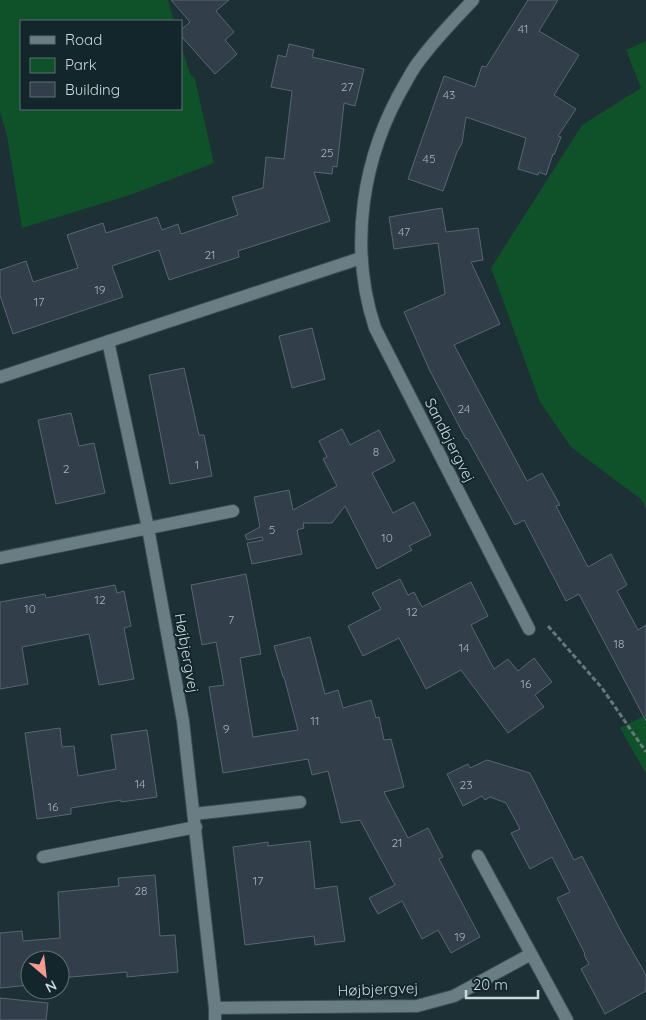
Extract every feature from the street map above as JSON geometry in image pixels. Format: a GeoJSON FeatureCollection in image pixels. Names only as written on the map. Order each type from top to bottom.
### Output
{"type":"FeatureCollection","features":[{"type":"Feature","properties":{"kind":"street","name":"Sandbjergvej"},"geometry":{"type":"LineString","coordinates":[[473,0],[419,60],[392,106],[373,154],[362,206],[361,258],[366,303],[374,328],[529,629]]}},
{"type":"Feature","properties":{"kind":"street"},"geometry":{"type":"LineString","coordinates":[[0,377],[361,258]]}},
{"type":"Feature","properties":{"kind":"street","name":"Højbjergvej"},"geometry":{"type":"LineString","coordinates":[[108,341],[148,528],[183,721],[215,1014],[417,1006],[454,996],[531,954]]}},
{"type":"Feature","properties":{"kind":"street"},"geometry":{"type":"LineString","coordinates":[[0,558],[233,512]]}},
{"type":"Feature","properties":{"kind":"street"},"geometry":{"type":"LineString","coordinates":[[43,857],[195,820],[300,802]]}},
{"type":"Feature","properties":{"kind":"street"},"geometry":{"type":"LineString","coordinates":[[478,856],[567,1020]]}},
{"type":"Feature","properties":{"kind":"path"},"geometry":{"type":"LineString","coordinates":[[529,629],[546,624],[602,688],[646,752]]}},
{"type":"Feature","properties":{"kind":"green space"},"geometry":{"type":"Polygon","coordinates":[[[0,0],[168,0],[174,20],[20,20],[20,110],[182,110],[182,48],[190,74],[195,79],[214,163],[130,195],[22,228],[7,136],[0,112],[0,0]]]}},
{"type":"Feature","properties":{"kind":"green space"},"geometry":{"type":"Polygon","coordinates":[[[646,41],[646,509],[642,500],[571,447],[540,402],[491,268],[582,125],[641,88],[626,50],[646,41]]]}},
{"type":"Feature","properties":{"kind":"green space"},"geometry":{"type":"Polygon","coordinates":[[[646,715],[646,774],[620,728],[646,715]]]}},
{"type":"Feature","properties":{"kind":"building"},"geometry":{"type":"Polygon","coordinates":[[[171,0],[229,0],[216,11],[234,32],[225,40],[237,54],[215,74],[182,37],[182,29],[190,22],[171,0]]]}},
{"type":"Feature","properties":{"kind":"building"},"geometry":{"type":"Polygon","coordinates":[[[528,0],[558,0],[539,31],[579,55],[554,95],[576,109],[558,136],[561,137],[546,175],[539,172],[538,175],[518,169],[526,138],[466,117],[462,143],[443,191],[408,179],[444,76],[475,87],[482,66],[486,67],[528,0]]]}},
{"type":"Feature","properties":{"kind":"building"},"geometry":{"type":"Polygon","coordinates":[[[289,44],[314,50],[312,57],[364,69],[355,106],[344,103],[337,167],[333,166],[332,174],[314,172],[330,221],[238,251],[239,257],[169,280],[159,250],[112,266],[123,297],[13,334],[0,295],[0,270],[26,261],[33,282],[78,268],[67,235],[103,223],[106,233],[157,217],[162,230],[178,224],[181,234],[238,215],[232,197],[263,188],[266,157],[284,159],[292,91],[271,87],[278,55],[286,57],[289,44]]]}},
{"type":"Feature","properties":{"kind":"building"},"geometry":{"type":"Polygon","coordinates":[[[442,208],[446,232],[478,228],[483,260],[471,262],[500,324],[454,345],[527,481],[542,473],[560,505],[556,506],[588,567],[611,554],[627,585],[617,591],[638,630],[646,625],[646,721],[579,594],[566,601],[524,520],[515,525],[430,371],[404,312],[445,294],[438,243],[394,249],[389,217],[442,208]]]}},
{"type":"Feature","properties":{"kind":"building"},"geometry":{"type":"Polygon","coordinates":[[[312,328],[325,379],[292,388],[279,336],[312,328]]]}},
{"type":"Feature","properties":{"kind":"building"},"geometry":{"type":"Polygon","coordinates":[[[184,368],[199,435],[204,435],[212,476],[170,484],[149,375],[184,368]]]}},
{"type":"Feature","properties":{"kind":"building"},"geometry":{"type":"Polygon","coordinates":[[[71,413],[79,446],[94,443],[105,493],[56,504],[38,420],[71,413]]]}},
{"type":"Feature","properties":{"kind":"building"},"geometry":{"type":"Polygon","coordinates":[[[342,429],[350,445],[379,430],[395,461],[372,473],[393,513],[414,502],[431,535],[409,546],[412,550],[377,569],[345,506],[332,523],[303,523],[304,528],[297,530],[302,554],[252,564],[247,543],[263,540],[262,537],[247,540],[245,535],[260,527],[254,497],[289,490],[293,510],[337,486],[323,459],[327,457],[319,441],[342,429]]]}},
{"type":"Feature","properties":{"kind":"building"},"geometry":{"type":"Polygon","coordinates":[[[246,574],[261,654],[240,658],[253,737],[298,730],[274,646],[310,637],[325,694],[338,690],[343,708],[371,700],[376,718],[379,717],[384,740],[391,739],[404,787],[384,792],[408,838],[428,828],[443,857],[439,859],[480,937],[451,953],[438,930],[422,939],[402,901],[378,914],[369,898],[395,885],[360,820],[341,823],[328,771],[312,775],[308,759],[223,773],[209,687],[224,685],[216,642],[202,645],[191,585],[246,574]]]}},
{"type":"Feature","properties":{"kind":"building"},"geometry":{"type":"Polygon","coordinates":[[[400,579],[408,595],[414,592],[422,607],[471,582],[488,616],[471,625],[494,669],[508,659],[518,671],[534,658],[552,682],[535,695],[544,707],[508,733],[461,670],[426,689],[399,638],[363,656],[348,626],[381,609],[372,593],[400,579]]]}},
{"type":"Feature","properties":{"kind":"building"},"geometry":{"type":"Polygon","coordinates":[[[115,585],[117,593],[124,591],[131,626],[124,628],[134,679],[99,685],[89,634],[22,647],[28,684],[0,689],[0,602],[45,594],[46,598],[115,585]]]}},
{"type":"Feature","properties":{"kind":"building"},"geometry":{"type":"Polygon","coordinates":[[[60,728],[62,747],[74,746],[78,776],[116,769],[111,735],[147,730],[157,797],[121,802],[121,800],[71,808],[71,814],[37,819],[25,733],[60,728]]]}},
{"type":"Feature","properties":{"kind":"building"},"geometry":{"type":"Polygon","coordinates":[[[487,760],[530,773],[574,860],[582,856],[646,975],[646,991],[605,1014],[581,969],[589,964],[557,898],[570,892],[552,857],[530,869],[511,833],[520,829],[506,803],[490,797],[485,800],[482,796],[463,806],[447,774],[468,764],[470,768],[487,760]]]}},
{"type":"Feature","properties":{"kind":"building"},"geometry":{"type":"Polygon","coordinates":[[[310,841],[315,889],[337,886],[345,941],[315,945],[314,936],[245,945],[233,847],[268,842],[268,846],[310,841]]]}},
{"type":"Feature","properties":{"kind":"building"},"geometry":{"type":"Polygon","coordinates":[[[155,875],[160,936],[175,935],[178,972],[127,977],[127,972],[70,977],[70,950],[20,950],[20,986],[0,988],[0,933],[22,931],[23,941],[60,938],[58,892],[119,886],[118,878],[155,875]]]}},
{"type":"Feature","properties":{"kind":"building"},"geometry":{"type":"Polygon","coordinates":[[[0,998],[48,1003],[46,1020],[0,1020],[0,998]]]}}]}
